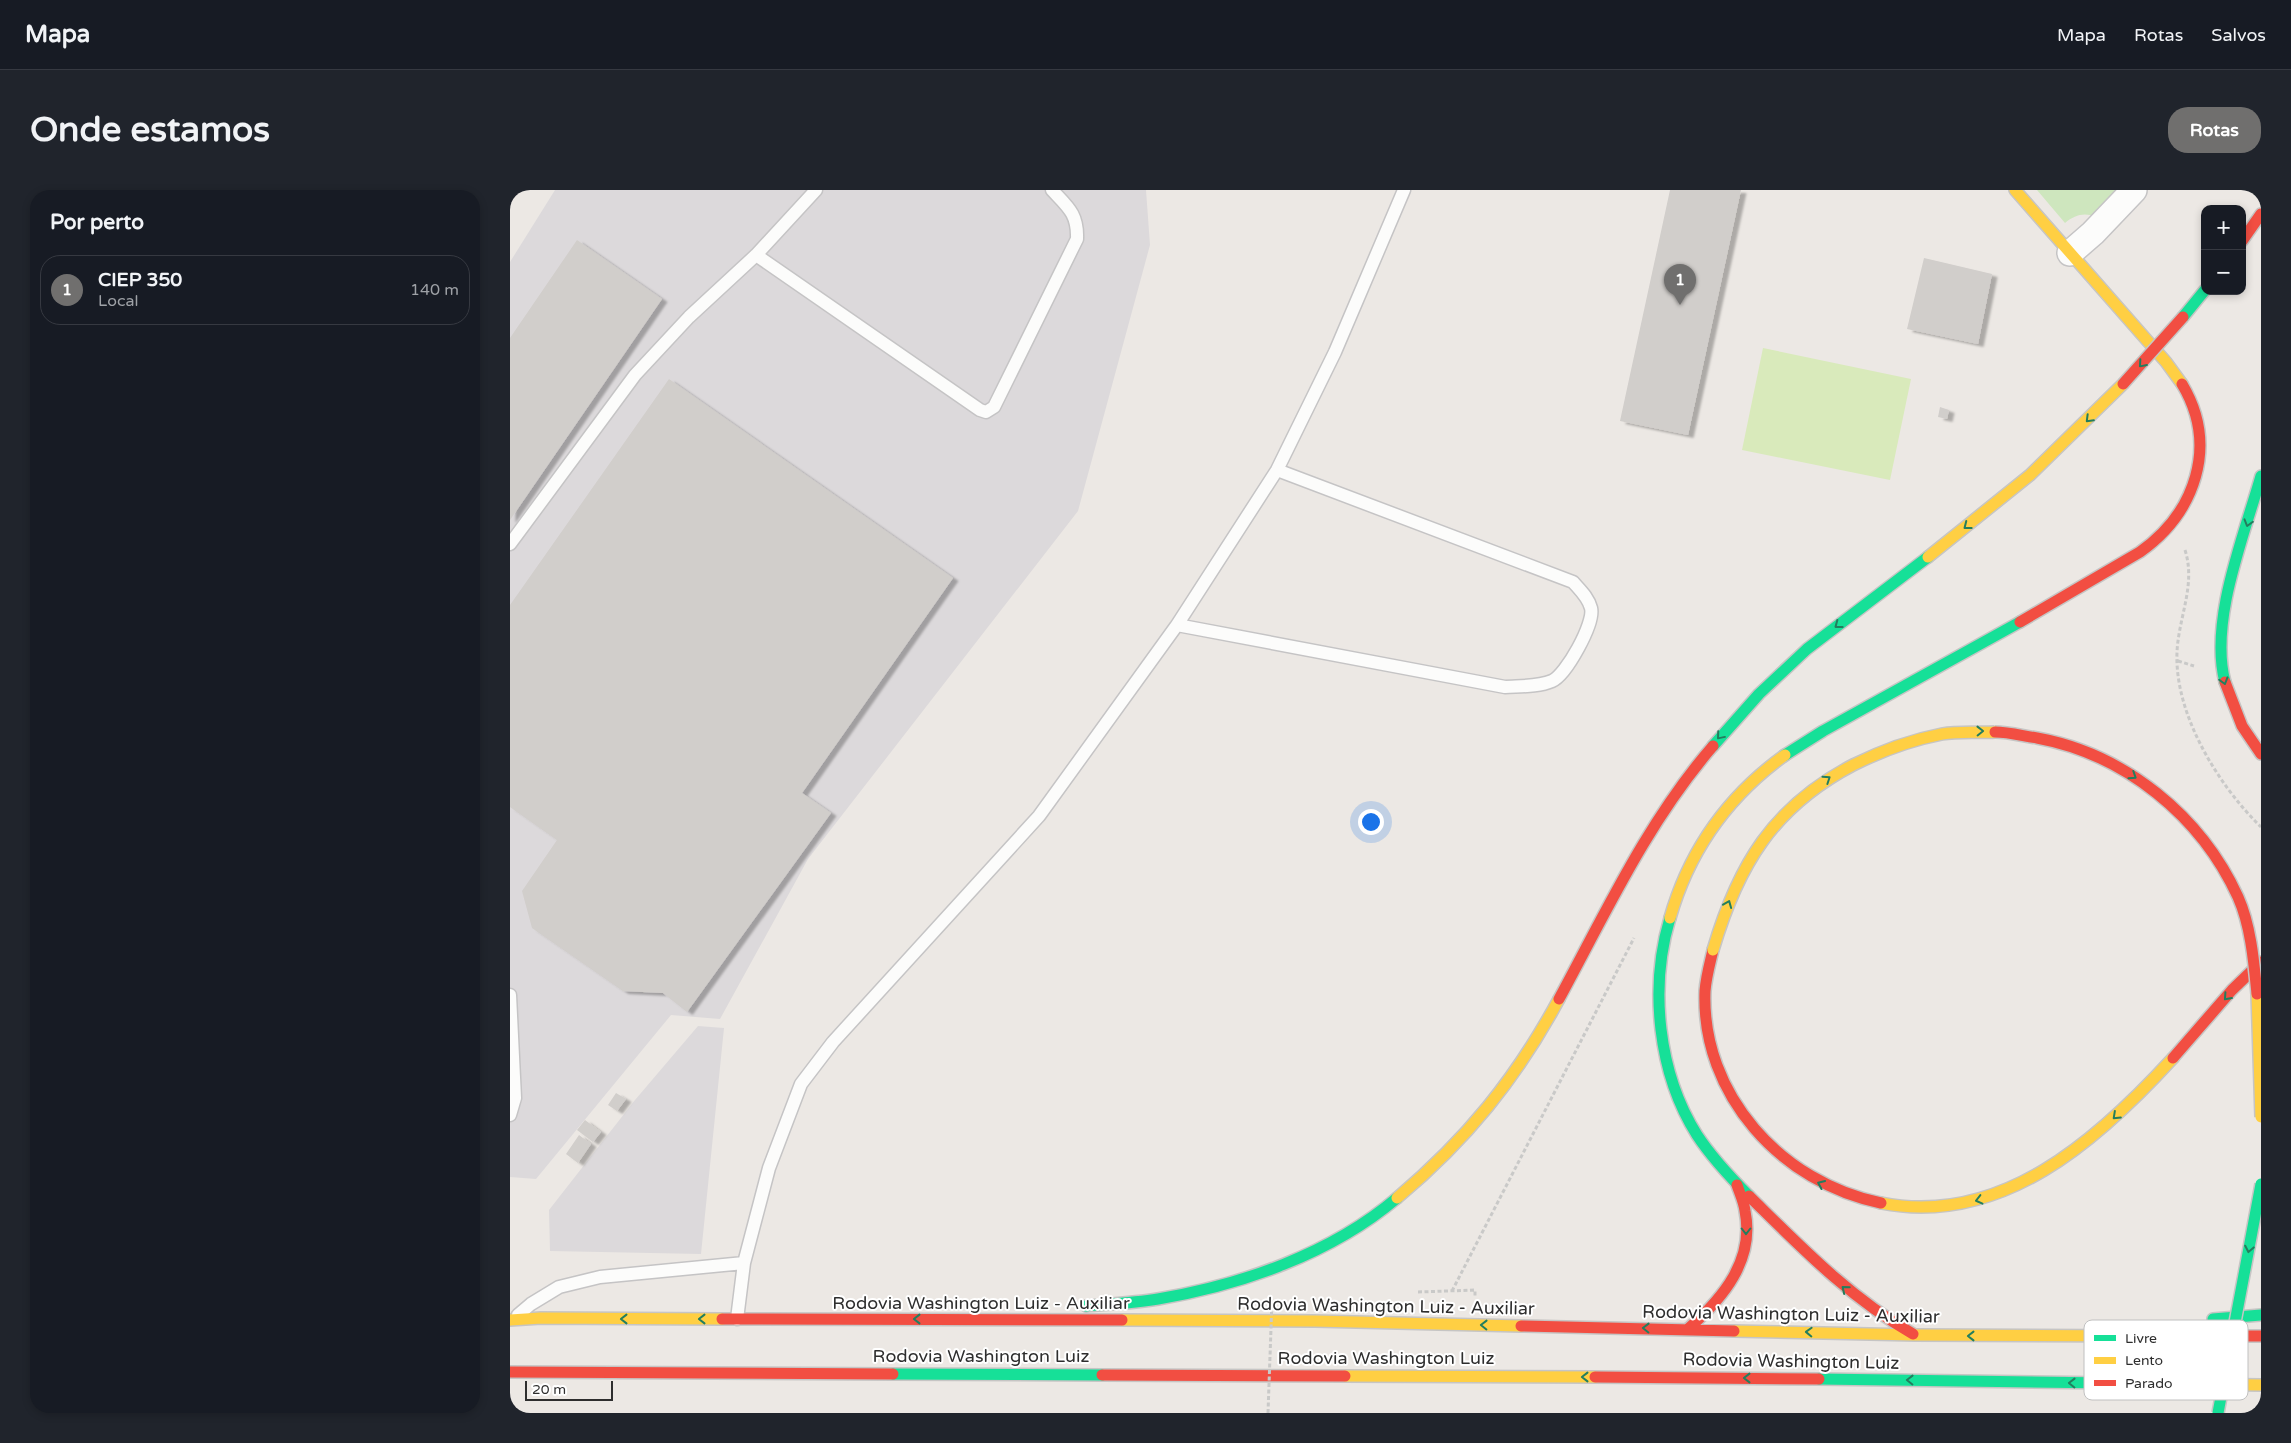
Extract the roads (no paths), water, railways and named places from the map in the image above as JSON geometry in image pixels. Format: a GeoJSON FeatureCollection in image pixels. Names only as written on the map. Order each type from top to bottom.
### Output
{"type":"FeatureCollection","features":[{"type":"Feature","properties":{"kind":"highway"},"geometry":{"type":"LineString","coordinates":[[1915,1335],[1871,1309],[1838,1283],[1736,1184],[1702,1142],[1688,1118],[1666,1058],[1660,1031],[1658,995],[1666,927],[1680,883],[1703,837],[1734,798],[1760,774],[1817,733],[2043,610],[2144,549],[2174,521],[2184,508],[2195,484],[2199,468],[2200,438],[2198,422],[2187,392],[2166,362],[2015,190]]}},
{"type":"Feature","properties":{"kind":"highway"},"geometry":{"type":"LineString","coordinates":[[2246,235],[2261,214]]}},
{"type":"Feature","properties":{"kind":"highway"},"geometry":{"type":"LineString","coordinates":[[966,1320],[1159,1298],[1210,1287],[1259,1273],[1302,1256],[1348,1234],[1422,1180],[1457,1146],[1512,1075],[1551,1014],[1598,920],[1643,841],[1688,776],[1723,733],[1765,689],[1818,640],[1995,505],[2046,462],[2123,384],[2201,295]]}},
{"type":"Feature","properties":{"kind":"highway"},"geometry":{"type":"LineString","coordinates":[[2261,476],[2224,609],[2220,648],[2222,676],[2232,706],[2245,733],[2261,754]]}},
{"type":"Feature","properties":{"kind":"highway"},"geometry":{"type":"LineString","coordinates":[[2261,962],[2152,1080],[2115,1117],[2048,1170],[2017,1187],[1989,1197],[1960,1204],[1916,1207],[1882,1204],[1848,1195],[1814,1180],[1765,1143],[1732,1095],[1718,1068],[1710,1044],[1705,989],[1713,950],[1723,916],[1734,889],[1753,853],[1792,806],[1842,769],[1897,744],[1924,736],[1990,731],[2054,740],[2086,750],[2111,762],[2152,788],[2192,825],[2225,872],[2244,914],[2257,966],[2260,1008],[2261,1117]]}},
{"type":"Feature","properties":{"kind":"highway"},"geometry":{"type":"LineString","coordinates":[[1689,1328],[1714,1307],[1734,1280],[1742,1260],[1746,1238],[1746,1214],[1736,1184]]}},
{"type":"Feature","properties":{"kind":"highway"},"geometry":{"type":"LineString","coordinates":[[2235,1320],[2261,1184]]}},
{"type":"Feature","properties":{"kind":"highway"},"geometry":{"type":"LineString","coordinates":[[2202,1320],[2261,1315]]}},
{"type":"Feature","properties":{"kind":"highway","name":"Rodovia Washington Luiz - Auxiliar"},"geometry":{"type":"LineString","coordinates":[[511,1320],[541,1318],[1314,1322],[1689,1328],[1915,1335],[2084,1336]]}},
{"type":"Feature","properties":{"kind":"highway"},"geometry":{"type":"LineString","coordinates":[[2020,1336],[2084,1331]]}},
{"type":"Feature","properties":{"kind":"highway","name":"Rodovia Washington Luiz - Auxiliar"},"geometry":{"type":"LineString","coordinates":[[2248,1336],[2261,1336]]}},
{"type":"Feature","properties":{"kind":"highway","name":"Rodovia Washington Luiz"},"geometry":{"type":"LineString","coordinates":[[510,1372],[1757,1378],[2084,1383]]}},
{"type":"Feature","properties":{"kind":"highway","name":"Rodovia Washington Luiz"},"geometry":{"type":"LineString","coordinates":[[2248,1385],[2261,1385]]}},
{"type":"Feature","properties":{"kind":"highway"},"geometry":{"type":"LineString","coordinates":[[2218,1413],[2220,1400]]}},
{"type":"Feature","properties":{"kind":"street"},"geometry":{"type":"LineString","coordinates":[[2070,253],[2093,233],[2134,190]]}},
{"type":"Feature","properties":{"kind":"lane"},"geometry":{"type":"LineString","coordinates":[[510,544],[635,375],[689,317],[756,256],[816,190]]}},
{"type":"Feature","properties":{"kind":"lane"},"geometry":{"type":"LineString","coordinates":[[756,256],[980,410],[986,412],[994,407],[1076,239],[1078,226],[1074,214],[1052,190]]}},
{"type":"Feature","properties":{"kind":"lane"},"geometry":{"type":"LineString","coordinates":[[737,1319],[744,1263],[782,1129],[801,1084],[833,1042],[1039,816],[1177,625],[1277,470],[1335,352],[1404,190]]}},
{"type":"Feature","properties":{"kind":"lane"},"geometry":{"type":"LineString","coordinates":[[1177,625],[1505,687],[1532,686],[1553,681],[1564,668],[1589,629],[1591,609],[1585,595],[1573,582],[1277,470]]}},
{"type":"Feature","properties":{"kind":"lane"},"geometry":{"type":"LineString","coordinates":[[510,995],[515,1098],[510,1115]]}},
{"type":"Feature","properties":{"kind":"lane"},"geometry":{"type":"LineString","coordinates":[[511,1320],[531,1304],[559,1287],[600,1277],[744,1263]]}},
{"type":"Feature","properties":{"kind":"place","name":"CIEP 350"},"geometry":{"type":"Point","coordinates":[1680,305]}}]}
